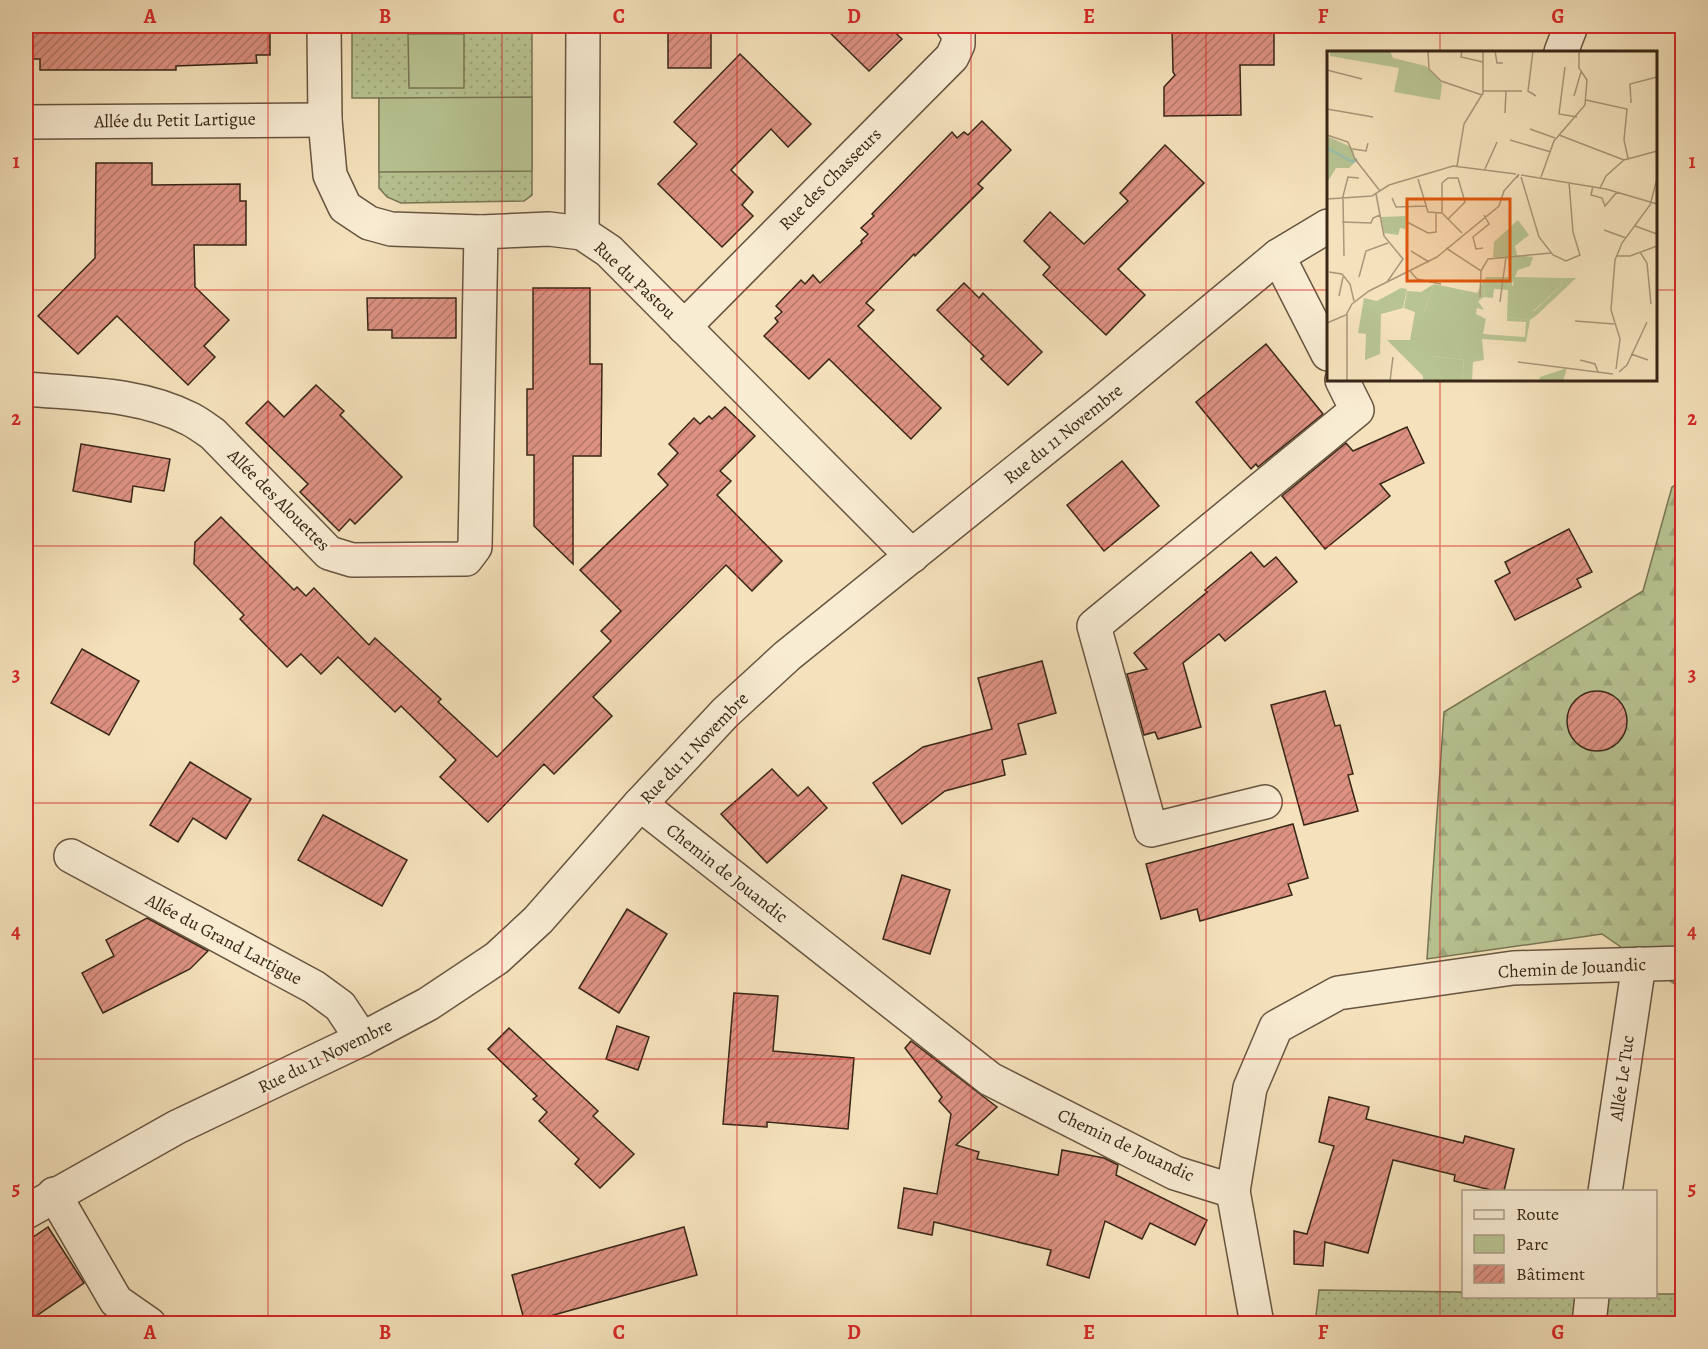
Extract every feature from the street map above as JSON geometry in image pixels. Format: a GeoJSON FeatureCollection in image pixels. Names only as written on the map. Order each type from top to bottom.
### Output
{"type":"FeatureCollection","features":[{"type":"Feature","properties":{"kind":"street","name":"Rue du Pastou"},"geometry":{"type":"LineString","coordinates":[[324,26],[325,120],[330,175],[345,207],[369,223],[391,229],[481,232],[549,229],[582,232],[609,251],[912,556]]}},
{"type":"Feature","properties":{"kind":"street"},"geometry":{"type":"LineString","coordinates":[[582,232],[583,26]]}},
{"type":"Feature","properties":{"kind":"street","name":"Rue des Chasseurs"},"geometry":{"type":"LineString","coordinates":[[684,327],[952,57],[958,45],[958,30],[953,26]]}},
{"type":"Feature","properties":{"kind":"street"},"geometry":{"type":"LineString","coordinates":[[1561,51],[1571,26]]}},
{"type":"Feature","properties":{"kind":"street","name":"Allée du Petit Lartigue"},"geometry":{"type":"LineString","coordinates":[[26,122],[325,120]]}},
{"type":"Feature","properties":{"kind":"street","name":"Rue du 11 Novembre"},"geometry":{"type":"LineString","coordinates":[[26,1212],[54,1194],[177,1127],[362,1039],[428,1004],[497,958],[538,920],[640,804],[725,713],[787,656],[1219,307],[1278,256],[1327,227]]}},
{"type":"Feature","properties":{"kind":"street","name":"Allée des Alouettes"},"geometry":{"type":"LineString","coordinates":[[26,389],[121,398],[156,406],[191,419],[213,434],[329,553],[352,560],[466,559],[475,547],[481,232]]}},
{"type":"Feature","properties":{"kind":"street"},"geometry":{"type":"LineString","coordinates":[[1278,256],[1327,350]]}},
{"type":"Feature","properties":{"kind":"street"},"geometry":{"type":"LineString","coordinates":[[1265,802],[1151,830],[1094,626],[1357,410],[1342,381]]}},
{"type":"Feature","properties":{"kind":"street","name":"Chemin de Jouandic"},"geometry":{"type":"LineString","coordinates":[[640,804],[990,1079],[1175,1173],[1233,1191],[1250,1088],[1276,1028],[1338,993],[1513,968],[1683,963]]}},
{"type":"Feature","properties":{"kind":"street","name":"Allée du Grand Lartigue"},"geometry":{"type":"LineString","coordinates":[[71,856],[314,987],[340,1006],[362,1039]]}},
{"type":"Feature","properties":{"kind":"street","name":"Allée Le Tuc"},"geometry":{"type":"LineString","coordinates":[[1605,1190],[1639,964]]}},
{"type":"Feature","properties":{"kind":"street"},"geometry":{"type":"LineString","coordinates":[[1233,1191],[1257,1323]]}},
{"type":"Feature","properties":{"kind":"street"},"geometry":{"type":"LineString","coordinates":[[54,1194],[116,1301],[149,1323]]}},
{"type":"Feature","properties":{"kind":"street"},"geometry":{"type":"LineString","coordinates":[[1589,1323],[1592,1298]]}},
{"type":"Feature","properties":{"kind":"green space"},"geometry":{"type":"Polygon","coordinates":[[[352,26],[532,26],[532,195],[524,201],[401,203],[387,197],[379,188],[379,98],[352,98],[352,26]]]}},
{"type":"Feature","properties":{"kind":"green space"},"geometry":{"type":"Polygon","coordinates":[[[408,34],[464,34],[464,88],[409,88],[408,34]]]}},
{"type":"Feature","properties":{"kind":"green space"},"geometry":{"type":"Polygon","coordinates":[[[532,97],[532,171],[379,172],[379,98],[532,97]]]}},
{"type":"Feature","properties":{"kind":"green space"},"geometry":{"type":"Polygon","coordinates":[[[1682,481],[1682,989],[1602,934],[1427,959],[1444,712],[1643,591],[1672,487],[1682,481]]]}},
{"type":"Feature","properties":{"kind":"green space"},"geometry":{"type":"Polygon","coordinates":[[[1319,1290],[1462,1292],[1462,1298],[1657,1298],[1657,1294],[1682,1294],[1682,1323],[1315,1324],[1319,1290]]]}},
{"type":"Feature","properties":{"kind":"building"},"geometry":{"type":"Polygon","coordinates":[[[26,26],[270,26],[270,55],[256,55],[257,63],[176,66],[176,70],[40,70],[40,59],[26,59],[26,26]]]}},
{"type":"Feature","properties":{"kind":"building"},"geometry":{"type":"Polygon","coordinates":[[[668,26],[711,26],[711,68],[668,68],[668,26]]]}},
{"type":"Feature","properties":{"kind":"building"},"geometry":{"type":"Polygon","coordinates":[[[823,26],[888,26],[902,39],[869,71],[823,26]]]}},
{"type":"Feature","properties":{"kind":"building"},"geometry":{"type":"Polygon","coordinates":[[[1172,26],[1213,26],[1213,32],[1274,32],[1274,65],[1240,65],[1241,115],[1164,116],[1164,87],[1175,75],[1173,72],[1172,26]]]}},
{"type":"Feature","properties":{"kind":"building"},"geometry":{"type":"Polygon","coordinates":[[[740,54],[811,124],[788,147],[771,129],[731,170],[753,192],[742,205],[753,216],[722,247],[658,184],[697,144],[674,122],[740,54]]]}},
{"type":"Feature","properties":{"kind":"building"},"geometry":{"type":"Polygon","coordinates":[[[982,121],[1011,150],[978,184],[983,188],[866,303],[874,310],[858,326],[941,408],[911,439],[829,359],[809,379],[764,336],[778,322],[775,318],[782,312],[776,306],[801,280],[805,284],[813,275],[820,283],[862,243],[861,241],[868,234],[861,228],[874,216],[872,214],[952,132],[957,138],[964,132],[968,135],[982,121]]]}},
{"type":"Feature","properties":{"kind":"building"},"geometry":{"type":"Polygon","coordinates":[[[1165,145],[1204,183],[1118,269],[1145,295],[1106,335],[1043,275],[1050,267],[1024,241],[1050,212],[1084,244],[1128,201],[1120,193],[1165,145]]]}},
{"type":"Feature","properties":{"kind":"building"},"geometry":{"type":"Polygon","coordinates":[[[96,163],[152,163],[152,185],[240,184],[240,201],[246,201],[246,245],[194,245],[195,287],[229,320],[204,346],[215,357],[188,385],[117,316],[78,354],[38,316],[95,258],[96,163]]]}},
{"type":"Feature","properties":{"kind":"building"},"geometry":{"type":"Polygon","coordinates":[[[964,283],[979,298],[983,293],[1042,352],[1008,385],[981,359],[984,356],[937,310],[964,283]]]}},
{"type":"Feature","properties":{"kind":"building"},"geometry":{"type":"Polygon","coordinates":[[[533,288],[590,288],[590,364],[602,364],[601,456],[573,456],[573,564],[534,526],[534,455],[527,455],[527,389],[533,389],[533,288]]]}},
{"type":"Feature","properties":{"kind":"building"},"geometry":{"type":"Polygon","coordinates":[[[367,298],[456,298],[456,338],[392,338],[392,330],[368,330],[367,298]]]}},
{"type":"Feature","properties":{"kind":"building"},"geometry":{"type":"Polygon","coordinates":[[[1266,344],[1323,414],[1258,467],[1256,464],[1251,469],[1196,402],[1266,344]]]}},
{"type":"Feature","properties":{"kind":"building"},"geometry":{"type":"Polygon","coordinates":[[[316,385],[344,411],[340,415],[402,477],[355,524],[350,519],[339,531],[300,492],[308,484],[246,423],[268,401],[284,417],[316,385]]]}},
{"type":"Feature","properties":{"kind":"building"},"geometry":{"type":"Polygon","coordinates":[[[725,407],[755,436],[720,471],[731,481],[717,495],[782,561],[752,591],[726,565],[593,697],[612,716],[554,774],[544,764],[488,822],[440,777],[456,760],[401,706],[395,712],[338,657],[321,674],[301,654],[287,667],[240,619],[244,615],[194,564],[195,542],[221,517],[294,590],[297,587],[306,596],[314,588],[369,645],[375,638],[441,699],[438,702],[497,757],[611,641],[601,631],[621,611],[580,570],[668,485],[658,474],[678,453],[669,444],[694,418],[700,424],[709,416],[712,419],[725,407]]]}},
{"type":"Feature","properties":{"kind":"building"},"geometry":{"type":"Polygon","coordinates":[[[1407,427],[1424,463],[1380,484],[1390,496],[1325,549],[1282,496],[1346,443],[1353,451],[1407,427]]]}},
{"type":"Feature","properties":{"kind":"building"},"geometry":{"type":"Polygon","coordinates":[[[81,444],[170,459],[164,491],[133,486],[131,502],[73,491],[81,444]]]}},
{"type":"Feature","properties":{"kind":"building"},"geometry":{"type":"Polygon","coordinates":[[[1122,461],[1159,506],[1104,551],[1067,505],[1122,461]]]}},
{"type":"Feature","properties":{"kind":"building"},"geometry":{"type":"Polygon","coordinates":[[[1569,529],[1592,572],[1577,579],[1581,587],[1515,620],[1495,581],[1510,573],[1505,562],[1569,529]]]}},
{"type":"Feature","properties":{"kind":"building"},"geometry":{"type":"Polygon","coordinates":[[[1251,552],[1264,567],[1276,557],[1297,582],[1225,641],[1219,634],[1183,663],[1201,727],[1158,739],[1155,732],[1144,735],[1127,674],[1147,669],[1134,653],[1251,552]]]}},
{"type":"Feature","properties":{"kind":"building"},"geometry":{"type":"Polygon","coordinates":[[[82,649],[139,681],[109,735],[51,703],[82,649]]]}},
{"type":"Feature","properties":{"kind":"building"},"geometry":{"type":"Polygon","coordinates":[[[1042,661],[1056,713],[1018,724],[1026,754],[1002,760],[1005,775],[945,791],[902,824],[873,783],[923,747],[992,729],[978,678],[1042,661]]]}},
{"type":"Feature","properties":{"kind":"building"},"geometry":{"type":"Polygon","coordinates":[[[1325,691],[1335,726],[1340,725],[1353,774],[1348,775],[1358,811],[1304,825],[1271,705],[1325,691]]]}},
{"type":"Feature","properties":{"kind":"building"},"geometry":{"type":"Polygon","coordinates":[[[1597,691],[1614,696],[1622,704],[1627,721],[1622,738],[1614,746],[1597,751],[1580,746],[1572,738],[1567,721],[1572,704],[1580,696],[1597,691]]]}},
{"type":"Feature","properties":{"kind":"building"},"geometry":{"type":"Polygon","coordinates":[[[190,762],[251,799],[226,839],[193,818],[178,842],[150,825],[190,762]]]}},
{"type":"Feature","properties":{"kind":"building"},"geometry":{"type":"Polygon","coordinates":[[[772,769],[798,796],[808,787],[827,808],[767,863],[721,814],[772,769]]]}},
{"type":"Feature","properties":{"kind":"building"},"geometry":{"type":"Polygon","coordinates":[[[323,815],[407,860],[382,906],[298,860],[323,815]]]}},
{"type":"Feature","properties":{"kind":"building"},"geometry":{"type":"Polygon","coordinates":[[[1293,824],[1308,878],[1288,884],[1292,895],[1200,921],[1197,909],[1161,919],[1146,864],[1293,824]]]}},
{"type":"Feature","properties":{"kind":"building"},"geometry":{"type":"Polygon","coordinates":[[[902,875],[950,890],[930,954],[883,939],[902,875]]]}},
{"type":"Feature","properties":{"kind":"building"},"geometry":{"type":"Polygon","coordinates":[[[627,909],[667,934],[619,1013],[579,988],[627,909]]]}},
{"type":"Feature","properties":{"kind":"building"},"geometry":{"type":"Polygon","coordinates":[[[147,918],[208,951],[190,969],[103,1013],[82,973],[114,956],[106,940],[147,918]]]}},
{"type":"Feature","properties":{"kind":"building"},"geometry":{"type":"Polygon","coordinates":[[[734,993],[778,996],[773,1051],[854,1058],[848,1129],[767,1122],[767,1127],[723,1124],[734,993]]]}},
{"type":"Feature","properties":{"kind":"building"},"geometry":{"type":"Polygon","coordinates":[[[617,1026],[649,1037],[638,1070],[606,1059],[617,1026]]]}},
{"type":"Feature","properties":{"kind":"building"},"geometry":{"type":"Polygon","coordinates":[[[509,1028],[598,1111],[593,1116],[634,1154],[600,1188],[575,1164],[579,1159],[539,1121],[547,1112],[533,1099],[537,1096],[488,1049],[509,1028]]]}},
{"type":"Feature","properties":{"kind":"building"},"geometry":{"type":"Polygon","coordinates":[[[911,1041],[997,1107],[956,1145],[979,1152],[977,1159],[1058,1175],[1062,1150],[1104,1158],[1118,1165],[1116,1175],[1207,1220],[1195,1245],[1150,1223],[1142,1239],[1105,1221],[1089,1278],[1047,1265],[1051,1250],[934,1222],[932,1235],[898,1228],[904,1188],[937,1194],[951,1114],[939,1101],[942,1097],[905,1048],[911,1041]]]}},
{"type":"Feature","properties":{"kind":"building"},"geometry":{"type":"Polygon","coordinates":[[[1329,1097],[1369,1107],[1366,1119],[1463,1143],[1465,1136],[1514,1149],[1504,1190],[1491,1190],[1454,1181],[1455,1175],[1393,1160],[1368,1253],[1325,1242],[1323,1266],[1294,1264],[1294,1231],[1307,1234],[1334,1146],[1319,1142],[1329,1097]]]}},
{"type":"Feature","properties":{"kind":"building"},"geometry":{"type":"Polygon","coordinates":[[[48,1227],[84,1283],[26,1323],[26,1242],[48,1227]]]}},
{"type":"Feature","properties":{"kind":"building"},"geometry":{"type":"Polygon","coordinates":[[[684,1227],[697,1275],[525,1323],[512,1275],[684,1227]]]}}]}
